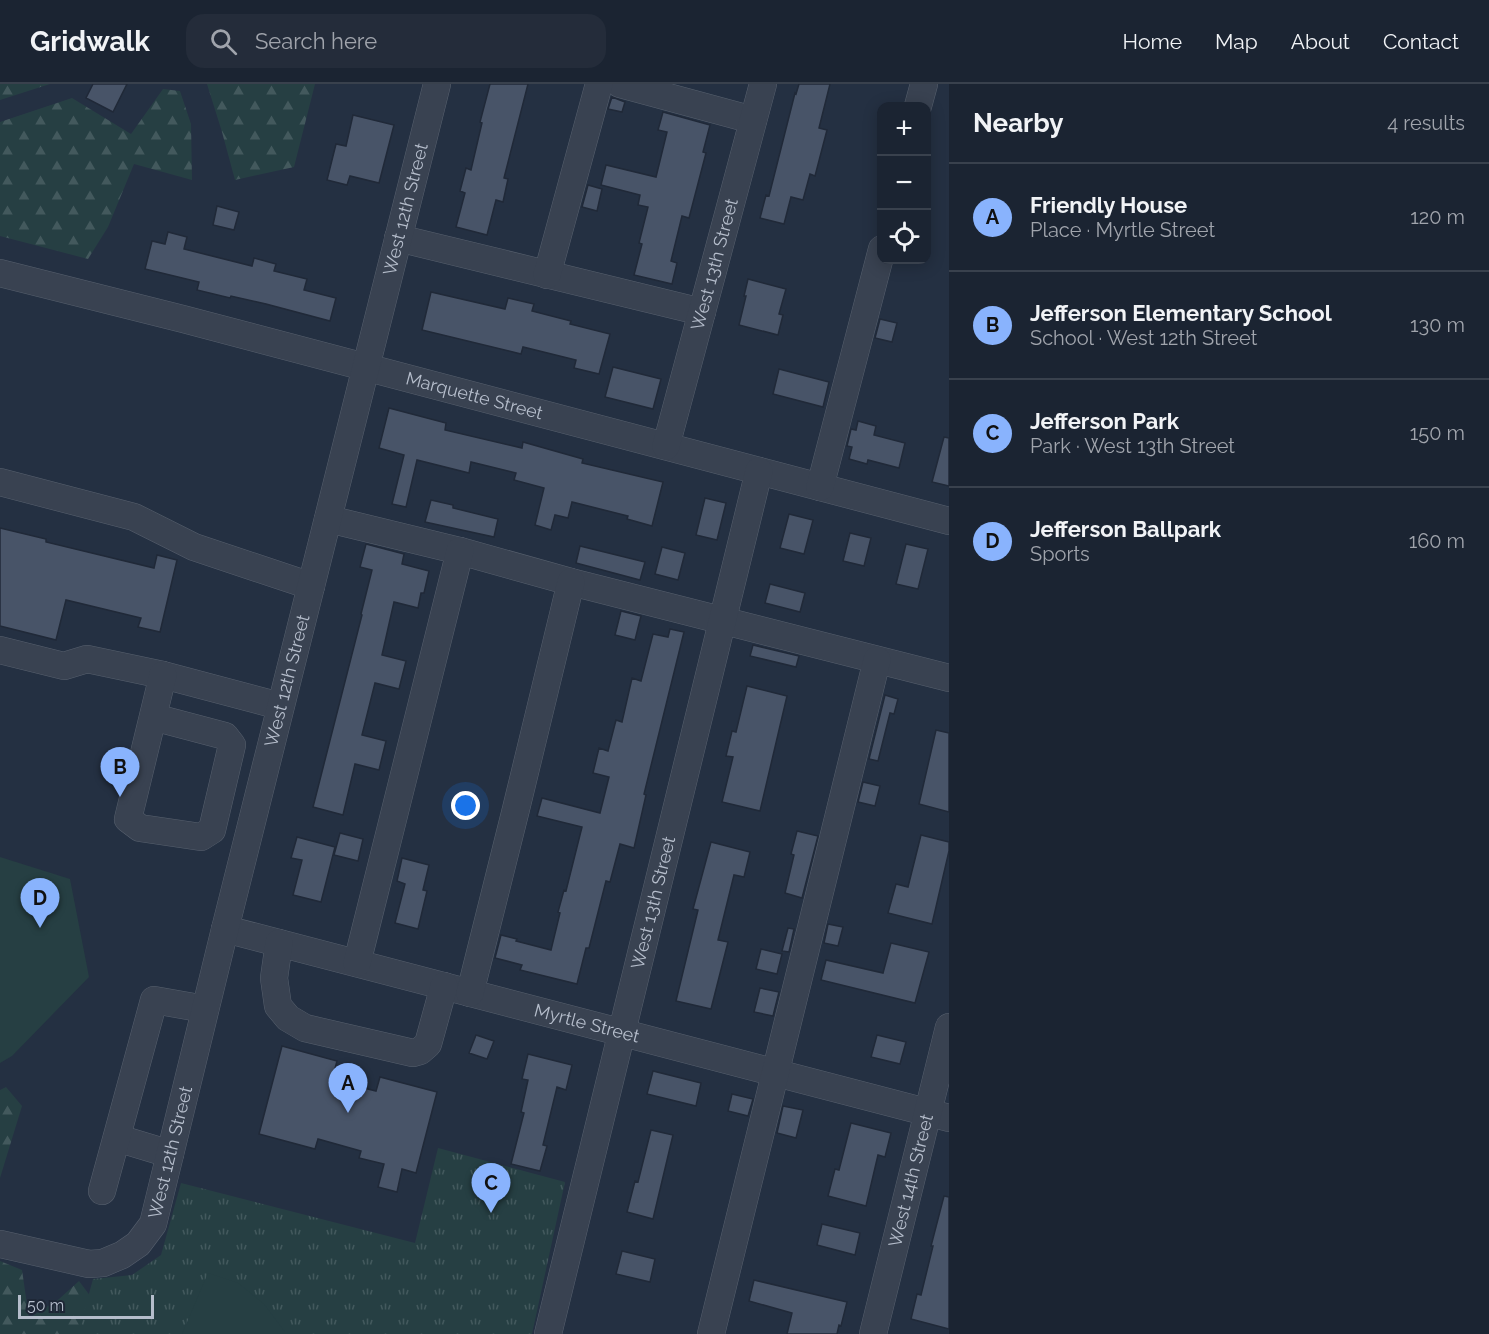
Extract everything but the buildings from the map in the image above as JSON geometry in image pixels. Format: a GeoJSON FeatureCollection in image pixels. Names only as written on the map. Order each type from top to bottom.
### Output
{"type":"FeatureCollection","features":[{"type":"Feature","properties":{"kind":"street","name":"West 12th Street"},"geometry":{"type":"LineString","coordinates":[[0,1244],[89,1264],[103,1263],[138,1244],[153,1224],[280,706],[437,84]]}},
{"type":"Feature","properties":{"kind":"street"},"geometry":{"type":"LineString","coordinates":[[548,275],[599,84]]}},
{"type":"Feature","properties":{"kind":"street"},"geometry":{"type":"LineString","coordinates":[[620,84],[753,120]]}},
{"type":"Feature","properties":{"kind":"street","name":"West 13th Street"},"geometry":{"type":"LineString","coordinates":[[666,446],[763,84]]}},
{"type":"Feature","properties":{"kind":"street"},"geometry":{"type":"LineString","coordinates":[[919,102],[924,84]]}},
{"type":"Feature","properties":{"kind":"street"},"geometry":{"type":"LineString","coordinates":[[398,238],[702,312]]}},
{"type":"Feature","properties":{"kind":"street"},"geometry":{"type":"LineString","coordinates":[[820,487],[878,264]]}},
{"type":"Feature","properties":{"kind":"street","name":"Marquette Street"},"geometry":{"type":"LineString","coordinates":[[0,273],[162,313],[949,521]]}},
{"type":"Feature","properties":{"kind":"street","name":"West 13th Street"},"geometry":{"type":"LineString","coordinates":[[548,1334],[759,471]]}},
{"type":"Feature","properties":{"kind":"street"},"geometry":{"type":"LineString","coordinates":[[0,482],[134,517],[194,546],[311,586]]}},
{"type":"Feature","properties":{"kind":"street"},"geometry":{"type":"LineString","coordinates":[[328,519],[949,678]]}},
{"type":"Feature","properties":{"kind":"street"},"geometry":{"type":"LineString","coordinates":[[357,963],[460,551]]}},
{"type":"Feature","properties":{"kind":"street"},"geometry":{"type":"LineString","coordinates":[[470,993],[571,582]]}},
{"type":"Feature","properties":{"kind":"street"},"geometry":{"type":"LineString","coordinates":[[0,650],[64,666],[87,659],[163,675],[280,706]]}},
{"type":"Feature","properties":{"kind":"street"},"geometry":{"type":"LineString","coordinates":[[711,1334],[877,660]]}},
{"type":"Feature","properties":{"kind":"street"},"geometry":{"type":"LineString","coordinates":[[153,717],[225,736],[232,745],[212,830],[201,837],[140,828],[128,819],[163,675]]}},
{"type":"Feature","properties":{"kind":"street","name":"Myrtle Street"},"geometry":{"type":"LineString","coordinates":[[225,929],[939,1115]]}},
{"type":"Feature","properties":{"kind":"street"},"geometry":{"type":"LineString","coordinates":[[279,943],[274,978],[278,1006],[288,1018],[305,1028],[412,1053],[420,1051],[428,1044],[444,986]]}},
{"type":"Feature","properties":{"kind":"street"},"geometry":{"type":"LineString","coordinates":[[102,1191],[154,1000],[205,1009]]}},
{"type":"Feature","properties":{"kind":"street","name":"West 14th Street"},"geometry":{"type":"LineString","coordinates":[[873,1334],[939,1115],[949,1027]]}},
{"type":"Feature","properties":{"kind":"street"},"geometry":{"type":"LineString","coordinates":[[117,1138],[170,1154]]}},
{"type":"Feature","properties":{"kind":"green space"},"geometry":{"type":"Polygon","coordinates":[[[0,84],[50,84],[0,100],[0,84]]]}},
{"type":"Feature","properties":{"kind":"green space"},"geometry":{"type":"Polygon","coordinates":[[[207,84],[315,84],[294,167],[235,180],[207,84]]]}},
{"type":"Feature","properties":{"kind":"green space"},"geometry":{"type":"Polygon","coordinates":[[[163,89],[180,91],[191,124],[192,180],[134,164],[108,227],[88,259],[0,236],[0,122],[72,98],[131,134],[163,89]]]}},
{"type":"Feature","properties":{"kind":"green space"},"geometry":{"type":"Polygon","coordinates":[[[0,857],[70,879],[89,977],[12,1056],[0,1063],[0,857]]]}},
{"type":"Feature","properties":{"kind":"green space"},"geometry":{"type":"Polygon","coordinates":[[[6,1087],[22,1106],[0,1178],[0,1090],[6,1087]]]}},
{"type":"Feature","properties":{"kind":"green space"},"geometry":{"type":"Polygon","coordinates":[[[438,1148],[565,1182],[532,1334],[78,1334],[93,1279],[132,1275],[161,1255],[181,1183],[415,1243],[438,1148]]]}},
{"type":"Feature","properties":{"kind":"green space"},"geometry":{"type":"Polygon","coordinates":[[[0,1261],[22,1270],[29,1318],[59,1299],[79,1281],[97,1305],[83,1334],[0,1334],[0,1261]]]}},
{"type":"Feature","properties":{"kind":"green space"},"geometry":{"type":"Polygon","coordinates":[[[208,1273],[238,1283],[264,1304],[285,1334],[182,1334],[208,1273]]]}},
{"type":"Feature","properties":{"kind":"place","name":"Jefferson Elementary School"},"geometry":{"type":"Point","coordinates":[120,797]}},
{"type":"Feature","properties":{"kind":"place","name":"Jefferson Ballpark"},"geometry":{"type":"Point","coordinates":[40,928]}},
{"type":"Feature","properties":{"kind":"place","name":"Friendly House"},"geometry":{"type":"Point","coordinates":[348,1113]}},
{"type":"Feature","properties":{"kind":"place","name":"Jefferson Park"},"geometry":{"type":"Point","coordinates":[491,1213]}}]}
